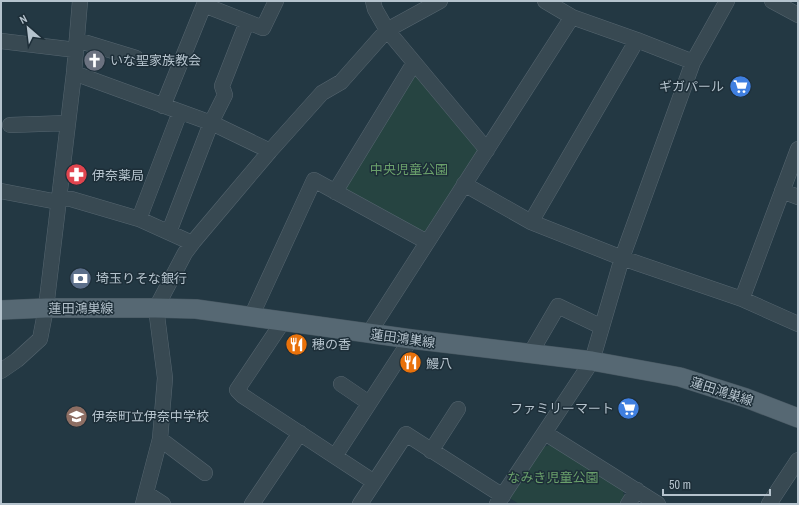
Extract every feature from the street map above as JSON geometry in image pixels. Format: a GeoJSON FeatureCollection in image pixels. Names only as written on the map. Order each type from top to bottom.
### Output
{"type":"FeatureCollection","features":[{"type":"Feature","properties":{"kind":"main road","name":"蓮田鴻巣線"},"geometry":{"type":"LineString","coordinates":[[1,310],[46,308],[196,309],[284,320],[411,339],[592,361],[680,377],[746,398],[798,418]]}},
{"type":"Feature","properties":{"kind":"street"},"geometry":{"type":"LineString","coordinates":[[1,371],[17,360],[40,339],[46,308],[59,200],[77,45],[80,1]]}},
{"type":"Feature","properties":{"kind":"street"},"geometry":{"type":"LineString","coordinates":[[163,106],[204,5],[263,28],[276,1]]}},
{"type":"Feature","properties":{"kind":"street"},"geometry":{"type":"LineString","coordinates":[[373,1],[375,9],[387,30],[487,150]]}},
{"type":"Feature","properties":{"kind":"street"},"geometry":{"type":"LineString","coordinates":[[163,504],[144,498],[160,439],[165,378],[156,308],[185,253],[270,151],[322,93],[341,82],[387,30],[440,1]]}},
{"type":"Feature","properties":{"kind":"street"},"geometry":{"type":"LineString","coordinates":[[545,1],[572,17],[693,62]]}},
{"type":"Feature","properties":{"kind":"street"},"geometry":{"type":"LineString","coordinates":[[360,504],[406,434],[500,500],[592,361],[622,258],[693,62],[726,1]]}},
{"type":"Feature","properties":{"kind":"street"},"geometry":{"type":"LineString","coordinates":[[772,1],[798,15]]}},
{"type":"Feature","properties":{"kind":"street"},"geometry":{"type":"LineString","coordinates":[[369,333],[572,17]]}},
{"type":"Feature","properties":{"kind":"street"},"geometry":{"type":"LineString","coordinates":[[169,232],[211,123],[225,95],[222,86],[247,22]]}},
{"type":"Feature","properties":{"kind":"street"},"geometry":{"type":"LineString","coordinates":[[531,222],[637,40]]}},
{"type":"Feature","properties":{"kind":"street"},"geometry":{"type":"LineString","coordinates":[[1,41],[77,45],[136,58]]}},
{"type":"Feature","properties":{"kind":"street"},"geometry":{"type":"LineString","coordinates":[[335,192],[414,63]]}},
{"type":"Feature","properties":{"kind":"street"},"geometry":{"type":"LineString","coordinates":[[74,73],[211,123],[270,151]]}},
{"type":"Feature","properties":{"kind":"street"},"geometry":{"type":"LineString","coordinates":[[139,219],[180,112]]}},
{"type":"Feature","properties":{"kind":"street"},"geometry":{"type":"LineString","coordinates":[[10,125],[68,123]]}},
{"type":"Feature","properties":{"kind":"street"},"geometry":{"type":"LineString","coordinates":[[742,299],[798,149]]}},
{"type":"Feature","properties":{"kind":"street"},"geometry":{"type":"LineString","coordinates":[[251,317],[314,180],[427,242]]}},
{"type":"Feature","properties":{"kind":"street"},"geometry":{"type":"LineString","coordinates":[[464,184],[531,222],[622,258],[742,299],[798,324]]}},
{"type":"Feature","properties":{"kind":"street"},"geometry":{"type":"LineString","coordinates":[[782,191],[798,197]]}},
{"type":"Feature","properties":{"kind":"street"},"geometry":{"type":"LineString","coordinates":[[1,192],[59,200],[71,199],[139,219],[192,244]]}},
{"type":"Feature","properties":{"kind":"street"},"geometry":{"type":"LineString","coordinates":[[530,354],[558,306],[602,326]]}},
{"type":"Feature","properties":{"kind":"street"},"geometry":{"type":"LineString","coordinates":[[284,320],[237,390],[243,396],[374,482]]}},
{"type":"Feature","properties":{"kind":"street"},"geometry":{"type":"LineString","coordinates":[[335,456],[411,339]]}},
{"type":"Feature","properties":{"kind":"street"},"geometry":{"type":"LineString","coordinates":[[341,384],[369,403]]}},
{"type":"Feature","properties":{"kind":"street"},"geometry":{"type":"LineString","coordinates":[[431,451],[458,409]]}},
{"type":"Feature","properties":{"kind":"street"},"geometry":{"type":"LineString","coordinates":[[252,504],[300,433]]}},
{"type":"Feature","properties":{"kind":"street"},"geometry":{"type":"LineString","coordinates":[[545,433],[658,504]]}},
{"type":"Feature","properties":{"kind":"street"},"geometry":{"type":"LineString","coordinates":[[160,439],[205,473]]}},
{"type":"Feature","properties":{"kind":"street"},"geometry":{"type":"LineString","coordinates":[[769,504],[798,460]]}},
{"type":"Feature","properties":{"kind":"street"},"geometry":{"type":"LineString","coordinates":[[628,504],[637,490]]}},
{"type":"Feature","properties":{"kind":"green space","name":"中央児童公園"},"geometry":{"type":"Polygon","coordinates":[[[415,73],[478,151],[424,233],[340,187],[415,73]]]}},
{"type":"Feature","properties":{"kind":"green space","name":"なみき児童公園"},"geometry":{"type":"Polygon","coordinates":[[[553,444],[623,491],[625,500],[622,504],[519,504],[508,497],[540,448],[553,444]]]}},
{"type":"Feature","properties":{"kind":"place","name":"いな聖家族教会"},"geometry":{"type":"Point","coordinates":[94,60]}},
{"type":"Feature","properties":{"kind":"place","name":"ギガパール"},"geometry":{"type":"Point","coordinates":[740,86]}},
{"type":"Feature","properties":{"kind":"place","name":"伊奈薬局"},"geometry":{"type":"Point","coordinates":[77,175]}},
{"type":"Feature","properties":{"kind":"place","name":"埼玉りそな銀行"},"geometry":{"type":"Point","coordinates":[81,278]}},
{"type":"Feature","properties":{"kind":"place","name":"穂の香"},"geometry":{"type":"Point","coordinates":[297,344]}},
{"type":"Feature","properties":{"kind":"place","name":"鰻八"},"geometry":{"type":"Point","coordinates":[411,363]}},
{"type":"Feature","properties":{"kind":"place","name":"ファミリーマート"},"geometry":{"type":"Point","coordinates":[629,408]}},
{"type":"Feature","properties":{"kind":"place","name":"伊奈町立伊奈中学校"},"geometry":{"type":"Point","coordinates":[77,416]}}]}
